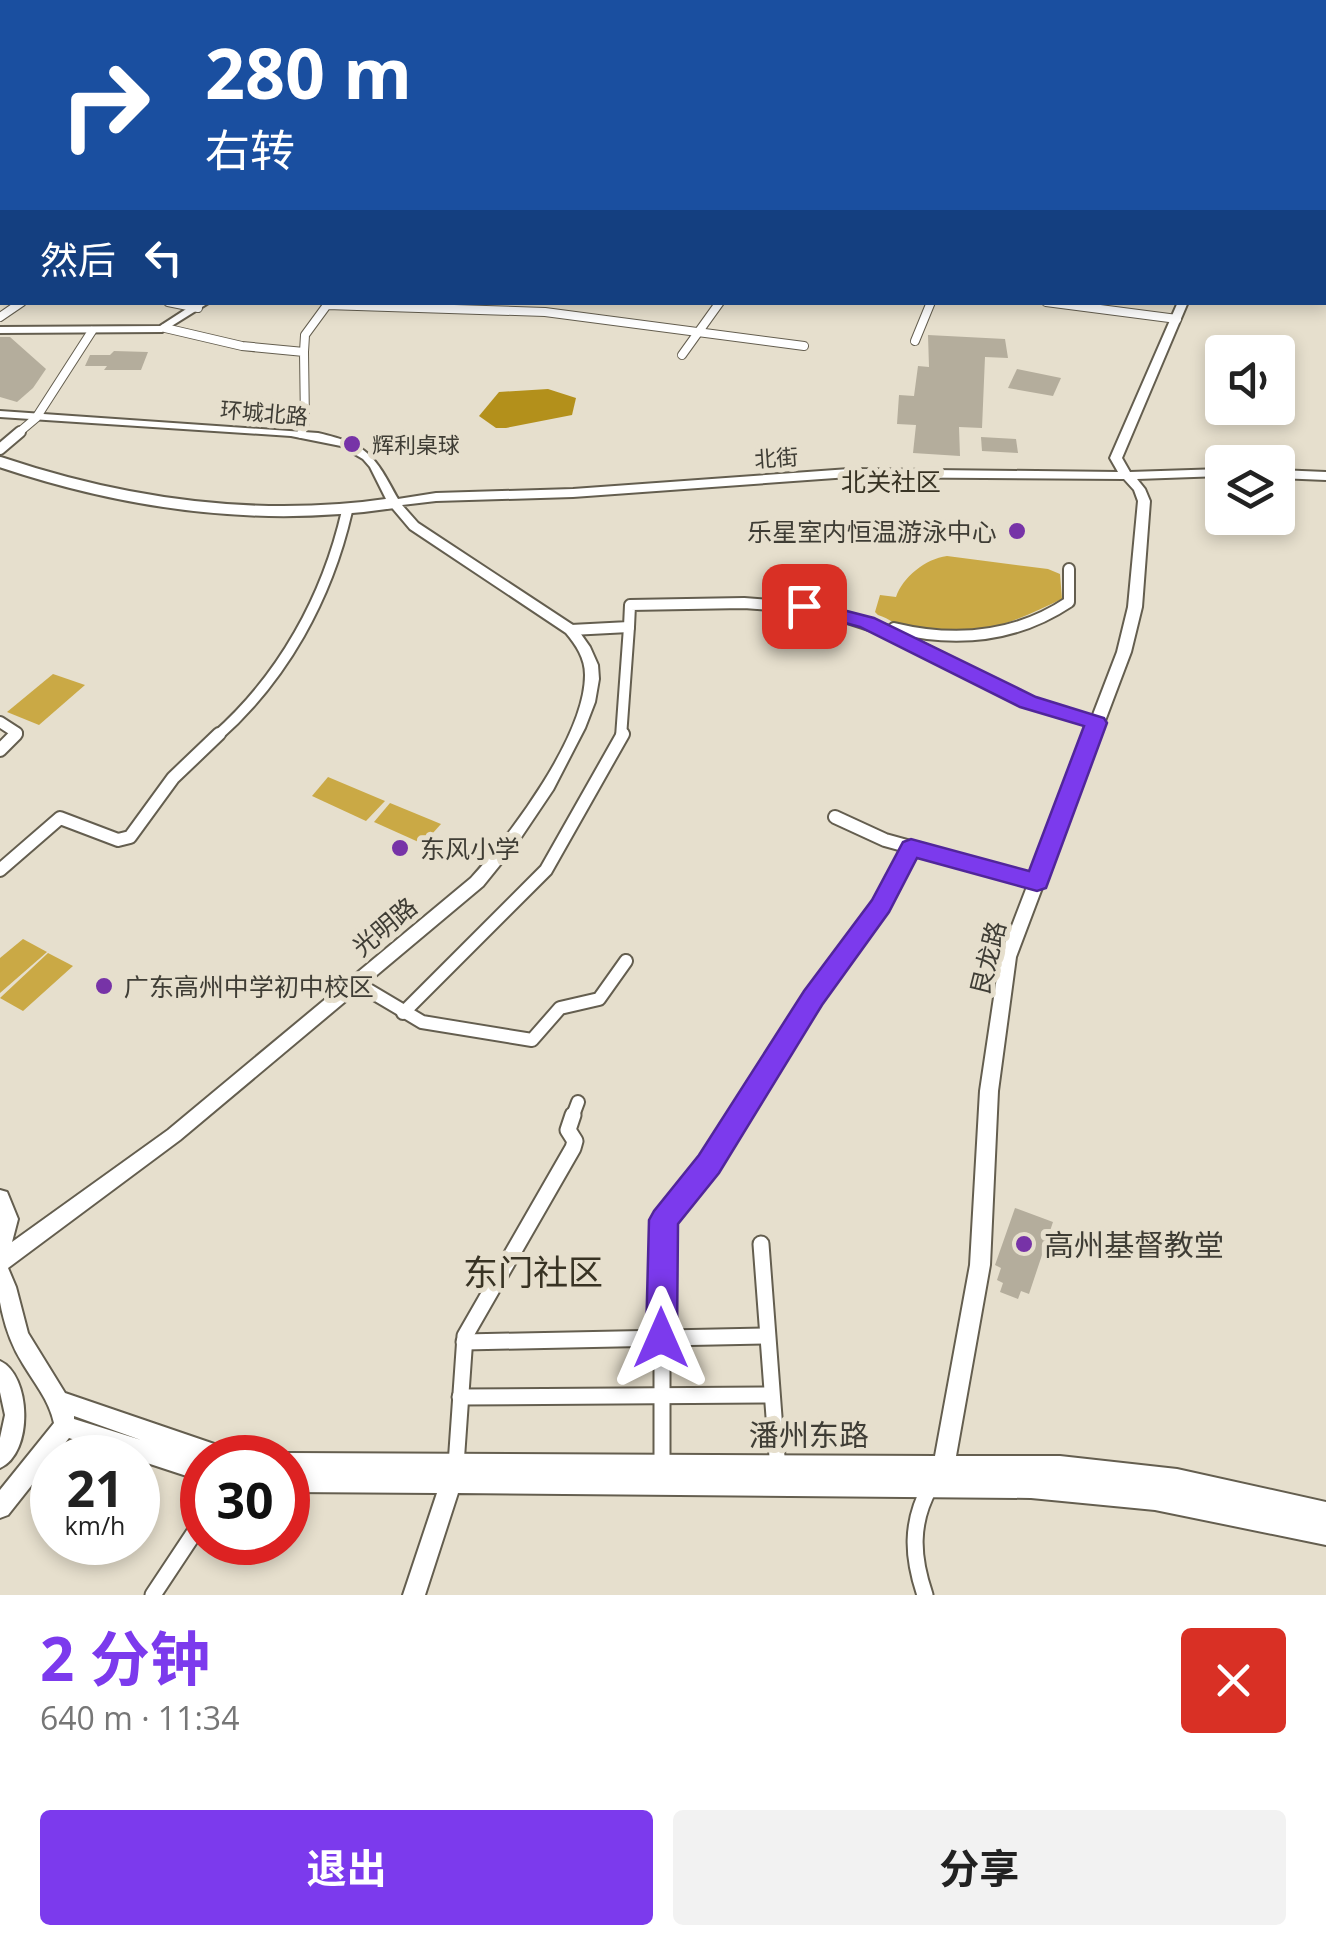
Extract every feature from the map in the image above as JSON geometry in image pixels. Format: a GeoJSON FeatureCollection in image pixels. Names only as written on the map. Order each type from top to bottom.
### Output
{"type":"FeatureCollection","features":[{"type":"Feature","properties":{"kind":"street"},"geometry":{"type":"LineString","coordinates":[[166,328],[201,305]]}},
{"type":"Feature","properties":{"kind":"street"},"geometry":{"type":"LineString","coordinates":[[682,355],[718,305]]}},
{"type":"Feature","properties":{"kind":"street"},"geometry":{"type":"LineString","coordinates":[[915,341],[930,305]]}},
{"type":"Feature","properties":{"kind":"street"},"geometry":{"type":"LineString","coordinates":[[1069,305],[1177,319]]}},
{"type":"Feature","properties":{"kind":"street","name":"艮龙路"},"geometry":{"type":"LineString","coordinates":[[938,1474],[980,1265],[989,1091],[1008,958],[1124,652],[1134,607],[1144,500],[1138,484],[1118,467],[1117,452],[1182,305]]}},
{"type":"Feature","properties":{"kind":"street"},"geometry":{"type":"LineString","coordinates":[[301,434],[305,423],[305,336],[327,306],[545,312],[804,346]]}},
{"type":"Feature","properties":{"kind":"street"},"geometry":{"type":"LineString","coordinates":[[0,330],[166,328],[242,346],[304,352]]}},
{"type":"Feature","properties":{"kind":"street"},"geometry":{"type":"LineString","coordinates":[[0,448],[36,418],[92,331]]}},
{"type":"Feature","properties":{"kind":"street","name":"环城北路"},"geometry":{"type":"LineString","coordinates":[[0,414],[301,434],[333,442],[368,457],[394,502],[414,526],[571,630]]}},
{"type":"Feature","properties":{"kind":"street"},"geometry":{"type":"LineString","coordinates":[[0,462],[86,490],[138,500],[212,507],[346,511],[394,502]]}},
{"type":"Feature","properties":{"kind":"street","name":"北街"},"geometry":{"type":"LineString","coordinates":[[394,502],[436,496],[573,494],[849,473],[1205,473]]}},
{"type":"Feature","properties":{"kind":"street"},"geometry":{"type":"LineString","coordinates":[[1295,475],[1326,476]]}},
{"type":"Feature","properties":{"kind":"street"},"geometry":{"type":"LineString","coordinates":[[0,870],[59,818],[118,840],[131,836],[177,773],[257,698],[273,676],[340,546],[346,511]]}},
{"type":"Feature","properties":{"kind":"street"},"geometry":{"type":"LineString","coordinates":[[875,626],[926,635],[938,632],[973,637],[1003,633],[1069,602],[1069,570]]}},
{"type":"Feature","properties":{"kind":"street"},"geometry":{"type":"LineString","coordinates":[[403,1013],[546,870],[623,734],[627,717],[630,605],[787,604],[836,613],[875,626],[1028,702],[1096,723]]}},
{"type":"Feature","properties":{"kind":"street"},"geometry":{"type":"LineString","coordinates":[[571,630],[629,627]]}},
{"type":"Feature","properties":{"kind":"street","name":"光明路"},"geometry":{"type":"LineString","coordinates":[[0,1262],[174,1135],[477,882],[509,846],[572,736],[592,681],[588,654],[571,630]]}},
{"type":"Feature","properties":{"kind":"street"},"geometry":{"type":"LineString","coordinates":[[0,722],[17,733],[0,750]]}},
{"type":"Feature","properties":{"kind":"street"},"geometry":{"type":"LineString","coordinates":[[835,817],[884,840],[1037,882]]}},
{"type":"Feature","properties":{"kind":"street"},"geometry":{"type":"LineString","coordinates":[[663,1474],[664,1220],[709,1164],[813,998],[881,906],[911,848]]}},
{"type":"Feature","properties":{"kind":"street"},"geometry":{"type":"LineString","coordinates":[[358,984],[403,1013],[434,1026],[532,1040],[560,1008],[599,999],[626,961]]}},
{"type":"Feature","properties":{"kind":"street"},"geometry":{"type":"LineString","coordinates":[[414,1595],[453,1475],[464,1342],[573,1148],[574,1140],[568,1130],[578,1102]]}},
{"type":"Feature","properties":{"kind":"street"},"geometry":{"type":"LineString","coordinates":[[0,1198],[8,1220],[0,1250]]}},
{"type":"Feature","properties":{"kind":"street"},"geometry":{"type":"LineString","coordinates":[[761,1244],[778,1474]]}},
{"type":"Feature","properties":{"kind":"street"},"geometry":{"type":"LineString","coordinates":[[0,1273],[19,1336],[60,1400],[64,1426],[0,1507]]}},
{"type":"Feature","properties":{"kind":"street"},"geometry":{"type":"LineString","coordinates":[[464,1342],[767,1336]]}},
{"type":"Feature","properties":{"kind":"street"},"geometry":{"type":"LineString","coordinates":[[0,1371],[18,1419],[11,1443],[0,1457]]}},
{"type":"Feature","properties":{"kind":"street"},"geometry":{"type":"LineString","coordinates":[[460,1397],[771,1396]]}},
{"type":"Feature","properties":{"kind":"street"},"geometry":{"type":"LineString","coordinates":[[60,1400],[180,1442]]}},
{"type":"Feature","properties":{"kind":"street"},"geometry":{"type":"LineString","coordinates":[[64,1426],[180,1463]]}},
{"type":"Feature","properties":{"kind":"street","name":"潘州东路"},"geometry":{"type":"LineString","coordinates":[[310,1465],[453,1475]]}},
{"type":"Feature","properties":{"kind":"street","name":"潘州东路"},"geometry":{"type":"LineString","coordinates":[[310,1480],[453,1475],[938,1474],[1060,1467],[1161,1478],[1326,1513]]}},
{"type":"Feature","properties":{"kind":"street"},"geometry":{"type":"LineString","coordinates":[[924,1595],[918,1578],[914,1521],[918,1505],[938,1474]]}},
{"type":"Feature","properties":{"kind":"street","name":"潘州东路"},"geometry":{"type":"LineString","coordinates":[[938,1474],[1155,1499],[1326,1534]]}},
{"type":"Feature","properties":{"kind":"street"},"geometry":{"type":"LineString","coordinates":[[153,1595],[180,1555]]}},
{"type":"Feature","properties":{"kind":"shaded area"},"geometry":{"type":"Polygon","coordinates":[[[548,389],[576,398],[572,415],[506,428],[496,428],[479,416],[499,392],[548,389]]]}},
{"type":"Feature","properties":{"kind":"shaded area"},"geometry":{"type":"Polygon","coordinates":[[[947,556],[1048,569],[1060,574],[1062,599],[990,628],[951,635],[912,631],[875,612],[880,595],[896,597],[916,570],[947,556]]]}},
{"type":"Feature","properties":{"kind":"shaded area"},"geometry":{"type":"Polygon","coordinates":[[[53,674],[85,685],[39,725],[7,712],[53,674]]]}},
{"type":"Feature","properties":{"kind":"shaded area"},"geometry":{"type":"Polygon","coordinates":[[[328,777],[385,801],[366,821],[312,796],[328,777]]]}},
{"type":"Feature","properties":{"kind":"shaded area"},"geometry":{"type":"Polygon","coordinates":[[[390,803],[441,824],[423,844],[374,822],[390,803]]]}},
{"type":"Feature","properties":{"kind":"shaded area"},"geometry":{"type":"Polygon","coordinates":[[[23,939],[47,952],[0,993],[0,958],[23,939]]]}},
{"type":"Feature","properties":{"kind":"shaded area"},"geometry":{"type":"Polygon","coordinates":[[[48,953],[73,966],[23,1011],[0,998],[48,953]]]}},
{"type":"Feature","properties":{"kind":"building"},"geometry":{"type":"Polygon","coordinates":[[[928,335],[1005,339],[1008,358],[985,357],[982,428],[959,427],[960,456],[913,453],[916,425],[897,424],[899,395],[914,396],[918,366],[929,367],[928,335]]]}},
{"type":"Feature","properties":{"kind":"building"},"geometry":{"type":"Polygon","coordinates":[[[0,337],[10,337],[46,369],[17,402],[0,397],[0,337]]]}},
{"type":"Feature","properties":{"kind":"building"},"geometry":{"type":"Polygon","coordinates":[[[114,351],[148,352],[141,370],[85,366],[90,355],[110,355],[114,351]]]}},
{"type":"Feature","properties":{"kind":"building"},"geometry":{"type":"Polygon","coordinates":[[[1017,369],[1061,378],[1053,396],[1008,388],[1017,369]]]}},
{"type":"Feature","properties":{"kind":"building"},"geometry":{"type":"Polygon","coordinates":[[[981,437],[1016,439],[1018,453],[982,451],[981,437]]]}},
{"type":"Feature","properties":{"kind":"building","name":"高州基督教堂"},"geometry":{"type":"Polygon","coordinates":[[[1015,1208],[1053,1222],[1029,1294],[1021,1291],[1018,1299],[1000,1292],[1003,1283],[997,1280],[1001,1268],[995,1265],[1015,1208]]]}},
{"type":"Feature","properties":{"kind":"place","name":"辉利桌球"},"geometry":{"type":"Point","coordinates":[352,444]}},
{"type":"Feature","properties":{"kind":"place","name":"乐星室内恒温游泳中心"},"geometry":{"type":"Point","coordinates":[1017,531]}},
{"type":"Feature","properties":{"kind":"place","name":"东风小学"},"geometry":{"type":"Point","coordinates":[400,848]}},
{"type":"Feature","properties":{"kind":"place","name":"广东高州中学初中校区"},"geometry":{"type":"Point","coordinates":[104,986]}},
{"type":"Feature","properties":{"kind":"place","name":"高州基督教堂"},"geometry":{"type":"Point","coordinates":[1024,1244]}},
{"type":"Feature","properties":{"kind":"district","name":"北关社区"},"geometry":{"type":"Point","coordinates":[891,481]}},
{"type":"Feature","properties":{"kind":"district","name":"东门社区"},"geometry":{"type":"Point","coordinates":[533,1271]}},
{"type":"Feature","properties":{"kind":"route"},"geometry":{"type":"LineString","coordinates":[[661,1338],[664,1220],[709,1164],[813,998],[881,906],[911,848],[1037,882],[1096,723],[1028,702],[867,623],[804,606]]}}]}
